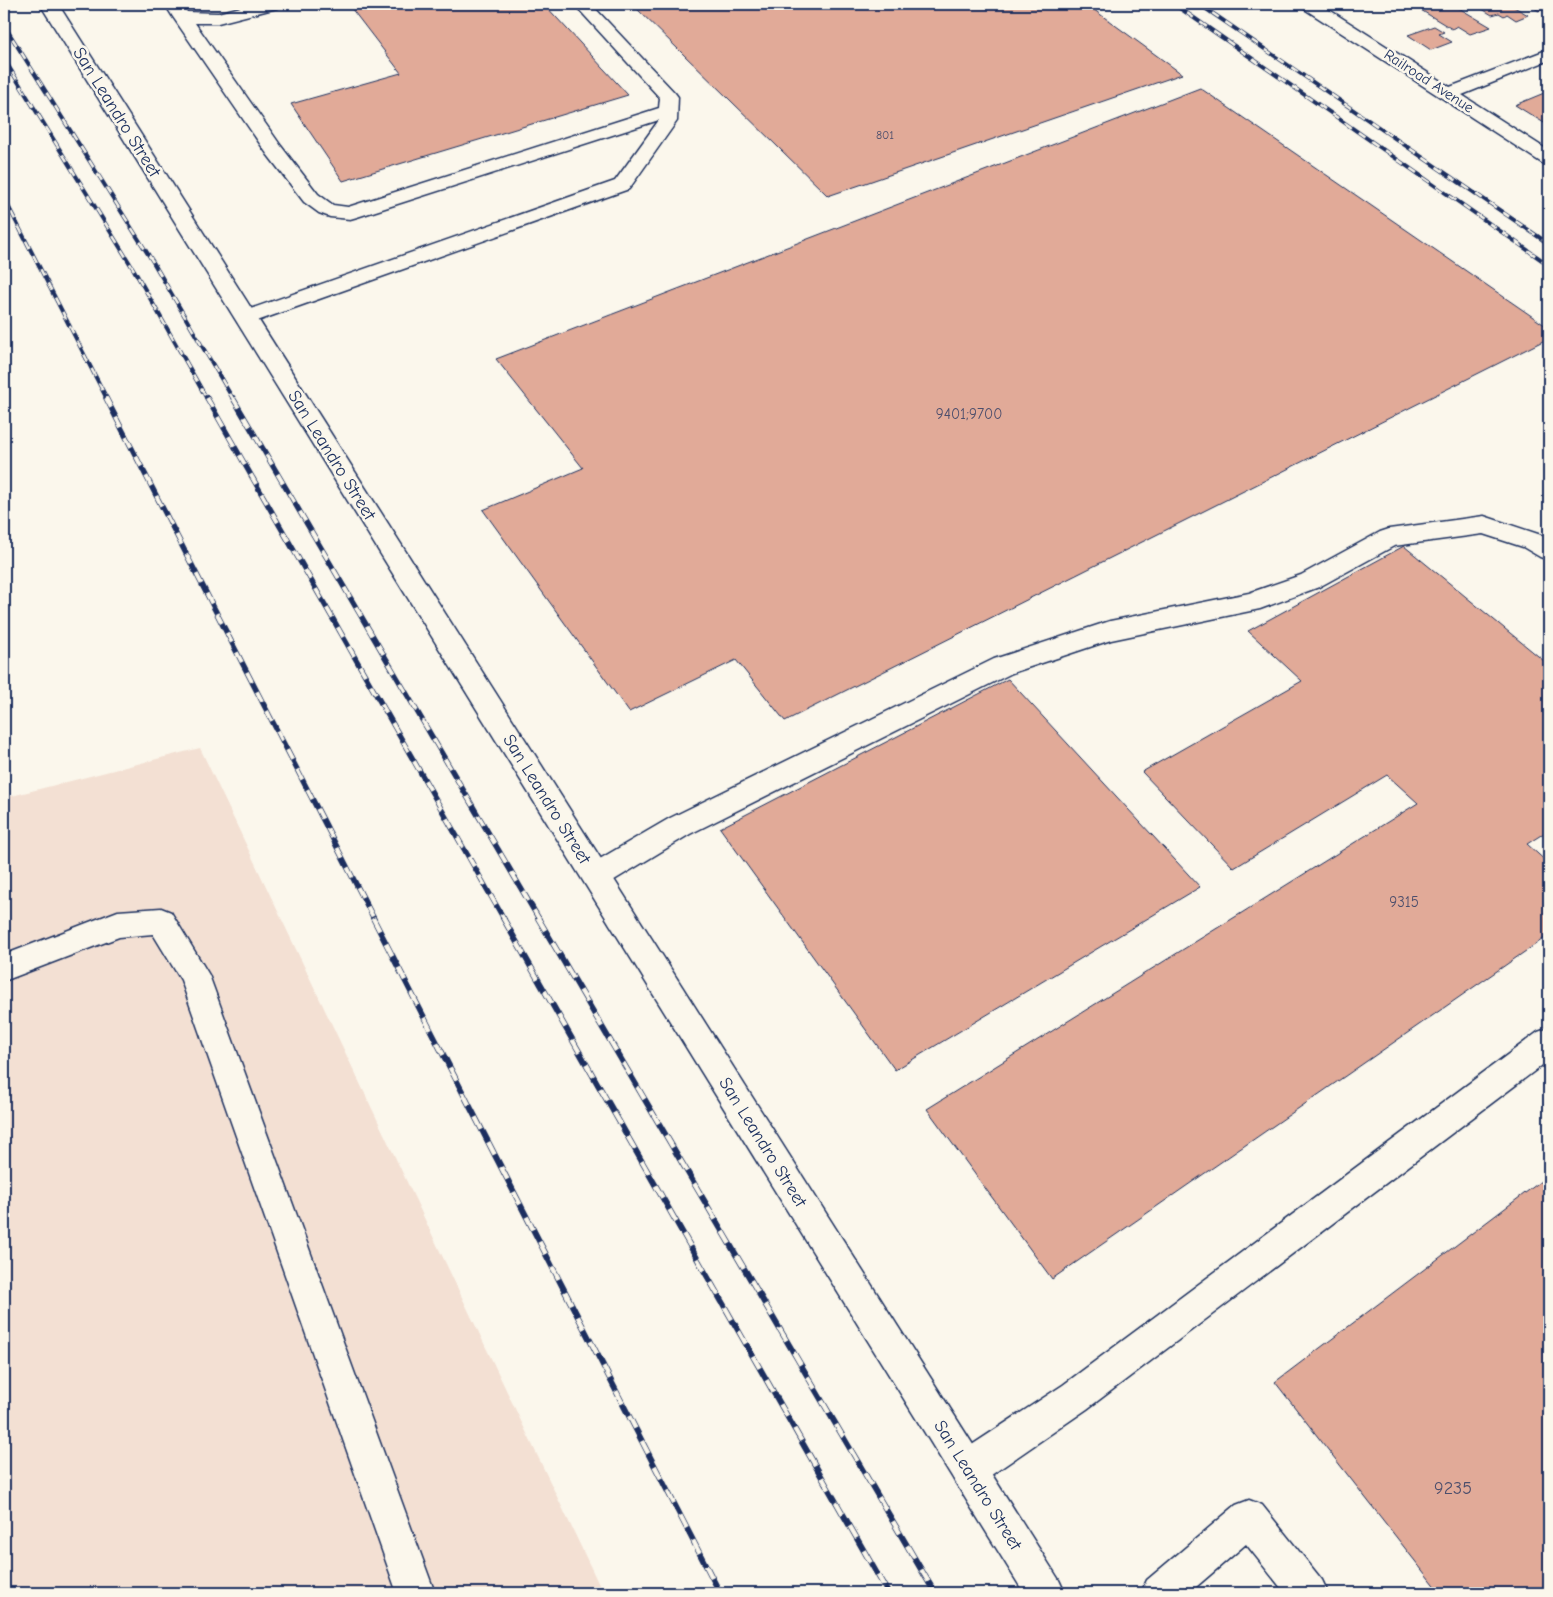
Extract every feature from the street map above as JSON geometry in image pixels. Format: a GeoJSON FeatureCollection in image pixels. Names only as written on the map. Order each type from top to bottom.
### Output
{"type":"FeatureCollection","features":[{"type":"Feature","properties":{"kind":"main road","name":"San Leandro Street"},"geometry":{"type":"LineString","coordinates":[[49,4],[1046,1593]]}},
{"type":"Feature","properties":{"kind":"main road"},"geometry":{"type":"LineString","coordinates":[[178,10],[218,18],[271,4]]}},
{"type":"Feature","properties":{"kind":"main road"},"geometry":{"type":"LineString","coordinates":[[246,318],[622,185],[668,121],[669,97],[582,4]]}},
{"type":"Feature","properties":{"kind":"main road","name":"Railroad Avenue"},"geometry":{"type":"LineString","coordinates":[[1309,4],[1549,159]]}},
{"type":"Feature","properties":{"kind":"main road"},"geometry":{"type":"LineString","coordinates":[[178,10],[274,150],[311,198],[326,209],[337,213],[350,213],[669,111]]}},
{"type":"Feature","properties":{"kind":"main road"},"geometry":{"type":"LineString","coordinates":[[1449,94],[1549,54]]}},
{"type":"Feature","properties":{"kind":"main road"},"geometry":{"type":"LineString","coordinates":[[596,876],[680,826],[1003,666],[1110,631],[1251,602],[1310,581],[1389,538],[1484,525],[1532,541],[1549,551]]}},
{"type":"Feature","properties":{"kind":"main road"},"geometry":{"type":"LineString","coordinates":[[4,968],[118,924],[162,921],[194,975],[416,1593]]}},
{"type":"Feature","properties":{"kind":"main road"},"geometry":{"type":"LineString","coordinates":[[968,1469],[1083,1391],[1549,1042]]}},
{"type":"Feature","properties":{"kind":"main road"},"geometry":{"type":"LineString","coordinates":[[1160,1593],[1249,1518],[1309,1593]]}},
{"type":"Feature","properties":{"kind":"shaded area"},"geometry":{"type":"Polygon","coordinates":[[[200,748],[603,1593],[4,1593],[4,798],[200,748]]]}},
{"type":"Feature","properties":{"kind":"building"},"geometry":{"type":"Polygon","coordinates":[[[348,4],[544,4],[628,95],[343,181],[291,104],[401,73],[348,4]]]}},
{"type":"Feature","properties":{"kind":"building"},"geometry":{"type":"Polygon","coordinates":[[[632,4],[1086,4],[1182,74],[828,196],[632,4]]]}},
{"type":"Feature","properties":{"kind":"building"},"geometry":{"type":"Polygon","coordinates":[[[1411,4],[1452,4],[1491,27],[1470,34],[1457,26],[1452,29],[1411,4]]]}},
{"type":"Feature","properties":{"kind":"building"},"geometry":{"type":"Polygon","coordinates":[[[1474,4],[1509,4],[1528,15],[1516,20],[1507,14],[1504,16],[1499,13],[1492,15],[1474,4]]]}},
{"type":"Feature","properties":{"kind":"building"},"geometry":{"type":"Polygon","coordinates":[[[1527,4],[1549,4],[1549,11],[1542,9],[1539,11],[1527,4]]]}},
{"type":"Feature","properties":{"kind":"building"},"geometry":{"type":"Polygon","coordinates":[[[1434,26],[1444,32],[1439,34],[1452,42],[1431,50],[1408,35],[1434,26]]]}},
{"type":"Feature","properties":{"kind":"building"},"geometry":{"type":"Polygon","coordinates":[[[1200,88],[1549,328],[1549,338],[785,721],[736,660],[629,712],[483,510],[583,468],[496,359],[1200,88]]]}},
{"type":"Feature","properties":{"kind":"building"},"geometry":{"type":"Polygon","coordinates":[[[1549,91],[1549,126],[1515,105],[1549,91]]]}},
{"type":"Feature","properties":{"kind":"building"},"geometry":{"type":"Polygon","coordinates":[[[1404,546],[1549,665],[1549,830],[1527,844],[1549,864],[1549,935],[1052,1279],[927,1109],[1418,803],[1387,775],[1234,868],[1142,772],[1302,681],[1248,631],[1404,546]]]}},
{"type":"Feature","properties":{"kind":"building"},"geometry":{"type":"Polygon","coordinates":[[[1008,679],[1200,887],[895,1070],[720,828],[1008,679]]]}},
{"type":"Feature","properties":{"kind":"building"},"geometry":{"type":"Polygon","coordinates":[[[1549,1175],[1549,1593],[1440,1593],[1275,1382],[1549,1175]]]}},
{"type":"Feature","properties":{"kind":"railway"},"geometry":{"type":"LineString","coordinates":[[1174,4],[1549,265]]}},
{"type":"Feature","properties":{"kind":"railway"},"geometry":{"type":"LineString","coordinates":[[1199,4],[1549,244]]}},
{"type":"Feature","properties":{"kind":"railway"},"geometry":{"type":"LineString","coordinates":[[4,25],[153,262],[233,399]]}},
{"type":"Feature","properties":{"kind":"railway"},"geometry":{"type":"LineString","coordinates":[[4,59],[134,270],[207,399]]}},
{"type":"Feature","properties":{"kind":"railway"},"geometry":{"type":"LineString","coordinates":[[4,198],[107,399]]}},
{"type":"Feature","properties":{"kind":"railway"},"geometry":{"type":"LineString","coordinates":[[106,398],[374,919]]}},
{"type":"Feature","properties":{"kind":"railway"},"geometry":{"type":"LineString","coordinates":[[207,398],[504,919]]}},
{"type":"Feature","properties":{"kind":"railway"},"geometry":{"type":"LineString","coordinates":[[233,398],[539,919]]}},
{"type":"Feature","properties":{"kind":"railway"},"geometry":{"type":"LineString","coordinates":[[373,918],[720,1593]]}},
{"type":"Feature","properties":{"kind":"railway"},"geometry":{"type":"LineString","coordinates":[[503,918],[888,1593]]}},
{"type":"Feature","properties":{"kind":"railway"},"geometry":{"type":"LineString","coordinates":[[538,918],[935,1593]]}}]}
